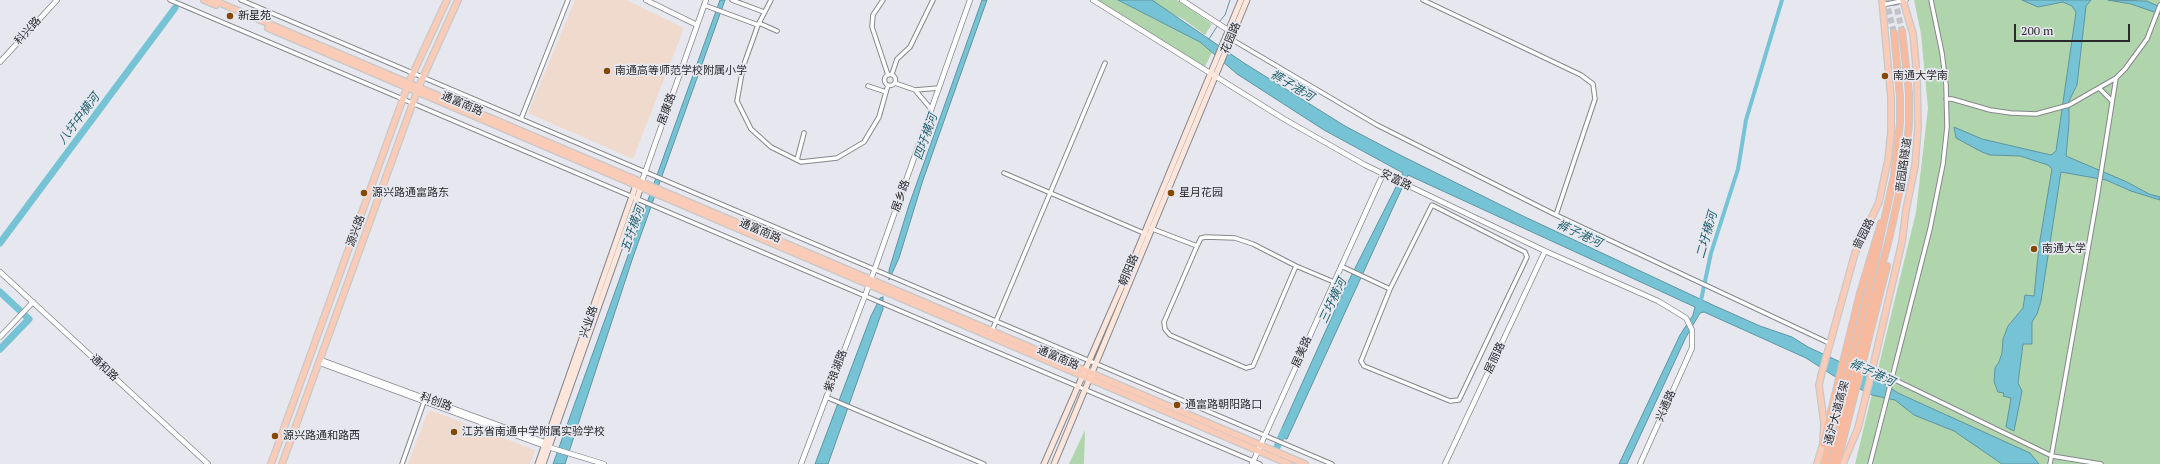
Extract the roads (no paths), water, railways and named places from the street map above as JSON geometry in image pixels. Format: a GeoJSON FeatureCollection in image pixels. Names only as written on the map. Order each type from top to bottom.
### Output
{"type":"FeatureCollection","features":[{"type":"Feature","properties":{"kind":"highway","name":"啬园路隧道"},"geometry":{"type":"LineString","coordinates":[[1859,368],[1899,197],[1909,125],[1909,93],[1902,31]]}},
{"type":"Feature","properties":{"kind":"highway","name":"啬园路隧道"},"geometry":{"type":"LineString","coordinates":[[1868,293],[1889,205],[1900,123],[1898,65],[1894,33]]}},
{"type":"Feature","properties":{"kind":"highway"},"geometry":{"type":"LineString","coordinates":[[1837,464],[1854,388],[1892,241],[1899,197]]}},
{"type":"Feature","properties":{"kind":"highway"},"geometry":{"type":"LineString","coordinates":[[1823,444],[1874,241],[1889,205]]}},
{"type":"Feature","properties":{"kind":"highway","name":"通沪大道高架"},"geometry":{"type":"LineString","coordinates":[[1824,464],[1868,293]]}},
{"type":"Feature","properties":{"kind":"highway","name":"通沪大道高架"},"geometry":{"type":"LineString","coordinates":[[1831,464],[1854,388]]}},
{"type":"Feature","properties":{"kind":"main road","name":"通富南路"},"geometry":{"type":"LineString","coordinates":[[204,0],[408,85],[419,86],[639,183]]}},
{"type":"Feature","properties":{"kind":"main road","name":"通富南路"},"geometry":{"type":"LineString","coordinates":[[213,0],[408,85],[417,92],[871,278],[1085,370],[1091,376],[1289,464]]}},
{"type":"Feature","properties":{"kind":"main road","name":"源兴路"},"geometry":{"type":"LineString","coordinates":[[271,464],[403,98],[447,0]]}},
{"type":"Feature","properties":{"kind":"main road","name":"源兴路"},"geometry":{"type":"LineString","coordinates":[[282,464],[419,86],[458,0]]}},
{"type":"Feature","properties":{"kind":"main road","name":"花园路"},"geometry":{"type":"LineString","coordinates":[[1218,61],[1222,43],[1241,0]]}},
{"type":"Feature","properties":{"kind":"main road","name":"花园路"},"geometry":{"type":"LineString","coordinates":[[1212,75],[1218,61],[1228,46],[1247,0]]}},
{"type":"Feature","properties":{"kind":"main road"},"geometry":{"type":"LineString","coordinates":[[1843,464],[1858,428],[1867,393],[1902,242],[1906,210],[1915,166],[1918,127],[1917,76],[1909,15],[1904,0]]}},
{"type":"Feature","properties":{"kind":"main road","name":"啬园路"},"geometry":{"type":"LineString","coordinates":[[1818,464],[1823,444],[1824,423],[1819,385],[1829,343],[1855,253],[1879,202],[1888,160],[1892,98],[1882,3]]}},
{"type":"Feature","properties":{"kind":"main road","name":"朝阳路"},"geometry":{"type":"LineString","coordinates":[[1054,464],[1096,364],[1149,228],[1212,75]]}},
{"type":"Feature","properties":{"kind":"main road","name":"兴业路"},"geometry":{"type":"LineString","coordinates":[[538,464],[547,444],[639,183]]}},
{"type":"Feature","properties":{"kind":"main road","name":"通富南路"},"geometry":{"type":"LineString","coordinates":[[659,191],[989,337],[1082,376],[1091,376],[1305,464]]}},
{"type":"Feature","properties":{"kind":"main road","name":"朝阳路"},"geometry":{"type":"LineString","coordinates":[[1044,464],[1089,360],[1147,234]]}},
{"type":"Feature","properties":{"kind":"main road","name":"兴业路"},"geometry":{"type":"LineString","coordinates":[[543,464],[547,444]]}},
{"type":"Feature","properties":{"kind":"street","name":"科兴路"},"geometry":{"type":"LineString","coordinates":[[0,62],[57,0]]}},
{"type":"Feature","properties":{"kind":"street"},"geometry":{"type":"LineString","coordinates":[[170,0],[413,102],[634,198],[1252,462],[1260,464]]}},
{"type":"Feature","properties":{"kind":"street"},"geometry":{"type":"LineString","coordinates":[[241,0],[1332,464]]}},
{"type":"Feature","properties":{"kind":"street"},"geometry":{"type":"LineString","coordinates":[[521,119],[568,0]]}},
{"type":"Feature","properties":{"kind":"street"},"geometry":{"type":"LineString","coordinates":[[646,0],[697,24]]}},
{"type":"Feature","properties":{"kind":"street","name":"居康路"},"geometry":{"type":"LineString","coordinates":[[639,183],[706,0]]}},
{"type":"Feature","properties":{"kind":"street"},"geometry":{"type":"LineString","coordinates":[[732,0],[764,12]]}},
{"type":"Feature","properties":{"kind":"street"},"geometry":{"type":"LineString","coordinates":[[770,0],[758,24],[743,67],[737,100],[751,130],[770,147],[801,162],[837,158],[864,142],[879,117],[888,85],[885,79],[890,75],[897,60],[910,47],[933,0]]}},
{"type":"Feature","properties":{"kind":"street"},"geometry":{"type":"LineString","coordinates":[[883,0],[873,15],[872,27],[890,75],[896,78],[895,83]]}},
{"type":"Feature","properties":{"kind":"street","name":"居乡路"},"geometry":{"type":"LineString","coordinates":[[871,278],[970,0]]}},
{"type":"Feature","properties":{"kind":"street","name":"安富路"},"geometry":{"type":"LineString","coordinates":[[1093,0],[1284,119],[1383,174],[1545,251],[1677,311],[1686,318],[1692,330],[1692,348]]}},
{"type":"Feature","properties":{"kind":"street"},"geometry":{"type":"LineString","coordinates":[[1182,0],[1228,30]]}},
{"type":"Feature","properties":{"kind":"street"},"geometry":{"type":"LineString","coordinates":[[1423,0],[1581,75],[1593,84],[1595,99],[1556,215]]}},
{"type":"Feature","properties":{"kind":"street"},"geometry":{"type":"LineString","coordinates":[[1882,3],[1904,0]]}},
{"type":"Feature","properties":{"kind":"street"},"geometry":{"type":"LineString","coordinates":[[1870,464],[1939,187],[1946,133],[1946,99],[1942,54],[1931,0]]}},
{"type":"Feature","properties":{"kind":"street"},"geometry":{"type":"LineString","coordinates":[[1946,99],[1952,99],[1990,110],[2011,114],[2036,114],[2069,105],[2116,78],[2137,55],[2147,39],[2160,5]]}},
{"type":"Feature","properties":{"kind":"street"},"geometry":{"type":"LineString","coordinates":[[704,6],[777,31]]}},
{"type":"Feature","properties":{"kind":"street"},"geometry":{"type":"LineString","coordinates":[[1231,38],[1377,125],[1556,215],[1829,343]]}},
{"type":"Feature","properties":{"kind":"street"},"geometry":{"type":"LineString","coordinates":[[989,337],[1105,63]]}},
{"type":"Feature","properties":{"kind":"street"},"geometry":{"type":"LineString","coordinates":[[2050,464],[2102,170],[2116,78]]}},
{"type":"Feature","properties":{"kind":"street"},"geometry":{"type":"LineString","coordinates":[[888,85],[895,83],[915,90],[939,88]]}},
{"type":"Feature","properties":{"kind":"street"},"geometry":{"type":"LineString","coordinates":[[868,86],[886,92]]}},
{"type":"Feature","properties":{"kind":"street"},"geometry":{"type":"LineString","coordinates":[[2099,88],[2112,101]]}},
{"type":"Feature","properties":{"kind":"street"},"geometry":{"type":"LineString","coordinates":[[915,90],[931,110]]}},
{"type":"Feature","properties":{"kind":"street"},"geometry":{"type":"LineString","coordinates":[[796,160],[804,133]]}},
{"type":"Feature","properties":{"kind":"street"},"geometry":{"type":"LineString","coordinates":[[1004,172],[1147,234]]}},
{"type":"Feature","properties":{"kind":"street","name":"居美路"},"geometry":{"type":"LineString","coordinates":[[1252,462],[1383,174]]}},
{"type":"Feature","properties":{"kind":"street"},"geometry":{"type":"LineString","coordinates":[[1432,205],[1525,252],[1527,257],[1459,400],[1450,401],[1364,366],[1361,361],[1390,289],[1432,205]]}},
{"type":"Feature","properties":{"kind":"street"},"geometry":{"type":"LineString","coordinates":[[1149,228],[1197,246]]}},
{"type":"Feature","properties":{"kind":"street"},"geometry":{"type":"LineString","coordinates":[[1296,266],[1253,366],[1246,368],[1170,335],[1165,329],[1164,322],[1201,238],[1235,238],[1253,244],[1296,266],[1334,282]]}},
{"type":"Feature","properties":{"kind":"street","name":"居丽路"},"geometry":{"type":"LineString","coordinates":[[1445,464],[1545,251]]}},
{"type":"Feature","properties":{"kind":"street"},"geometry":{"type":"LineString","coordinates":[[1341,266],[1390,289]]}},
{"type":"Feature","properties":{"kind":"street","name":"通和路"},"geometry":{"type":"LineString","coordinates":[[0,272],[208,464]]}},
{"type":"Feature","properties":{"kind":"street","name":"紫琅湖路"},"geometry":{"type":"LineString","coordinates":[[801,464],[871,278]]}},
{"type":"Feature","properties":{"kind":"street"},"geometry":{"type":"LineString","coordinates":[[0,337],[33,302]]}},
{"type":"Feature","properties":{"kind":"street","name":"兴通路"},"geometry":{"type":"LineString","coordinates":[[1640,464],[1692,348]]}},
{"type":"Feature","properties":{"kind":"street","name":"科创路"},"geometry":{"type":"LineString","coordinates":[[320,362],[604,464]]}},
{"type":"Feature","properties":{"kind":"street"},"geometry":{"type":"LineString","coordinates":[[1891,378],[2052,456],[2101,464]]}},
{"type":"Feature","properties":{"kind":"street"},"geometry":{"type":"LineString","coordinates":[[826,397],[984,464]]}},
{"type":"Feature","properties":{"kind":"street"},"geometry":{"type":"LineString","coordinates":[[402,464],[425,400]]}},
{"type":"Feature","properties":{"kind":"water"},"geometry":{"type":"Polygon","coordinates":[[[720,0],[725,0],[633,257],[565,464],[553,464],[720,0]]]}},
{"type":"Feature","properties":{"kind":"water"},"geometry":{"type":"Polygon","coordinates":[[[982,0],[987,0],[923,180],[899,258],[889,280],[889,270],[909,205],[982,0]]]}},
{"type":"Feature","properties":{"kind":"water"},"geometry":{"type":"Polygon","coordinates":[[[1118,0],[1152,0],[1244,63],[1345,126],[1398,154],[1523,216],[1715,306],[1760,326],[1792,337],[1808,347],[1877,379],[1898,393],[2030,453],[2039,464],[2002,464],[1954,431],[1914,415],[1895,400],[1872,395],[1834,376],[1806,358],[1704,312],[1700,313],[1686,337],[1627,464],[1619,464],[1680,335],[1693,315],[1695,307],[1408,175],[1287,439],[1278,437],[1344,290],[1403,173],[1324,130],[1237,74],[1200,42],[1118,0]]]}},
{"type":"Feature","properties":{"kind":"water"},"geometry":{"type":"Polygon","coordinates":[[[2022,0],[2091,0],[2086,6],[2077,85],[2069,101],[2069,124],[2066,156],[2127,182],[2149,194],[2160,197],[2160,200],[2131,191],[2106,180],[2061,172],[2041,301],[2037,314],[2032,322],[2032,344],[2023,344],[2018,383],[2022,391],[2014,431],[2006,427],[2011,398],[2003,396],[2004,393],[1998,392],[1994,382],[1995,368],[2002,353],[2003,339],[2008,326],[2023,308],[2025,295],[2034,296],[2039,246],[2052,169],[2048,165],[2020,156],[1990,155],[1982,152],[1956,138],[1954,127],[1982,139],[2051,155],[2056,151],[2076,12],[2072,6],[2063,2],[2038,7],[2022,0]]]}},
{"type":"Feature","properties":{"kind":"water"},"geometry":{"type":"Polygon","coordinates":[[[2108,0],[2147,1],[2160,7],[2160,14],[2131,4],[2108,0]]]}},
{"type":"Feature","properties":{"kind":"water"},"geometry":{"type":"Polygon","coordinates":[[[883,297],[883,309],[828,464],[815,464],[871,316],[880,298],[883,297]]]}},
{"type":"Feature","properties":{"kind":"waterway"},"geometry":{"type":"LineString","coordinates":[[1219,22],[1225,15],[1230,0]]}},
{"type":"Feature","properties":{"kind":"waterway","name":"二圩横河"},"geometry":{"type":"LineString","coordinates":[[1700,305],[1711,253],[1738,169],[1746,120],[1782,0]]}},
{"type":"Feature","properties":{"kind":"waterway","name":"八圩中横河"},"geometry":{"type":"LineString","coordinates":[[0,243],[175,8]]}},
{"type":"Feature","properties":{"kind":"waterway"},"geometry":{"type":"LineString","coordinates":[[1209,39],[1218,25]]}},
{"type":"Feature","properties":{"kind":"waterway","name":"八圩中横河"},"geometry":{"type":"LineString","coordinates":[[0,292],[29,319],[0,349]]}},
{"type":"Feature","properties":{"kind":"waterway","name":"三圩横河"},"geometry":{"type":"LineString","coordinates":[[1277,447],[1284,431]]}},
{"type":"Feature","properties":{"kind":"tunnel"},"geometry":{"type":"LineString","coordinates":[[1886,0],[1894,33]]}},
{"type":"Feature","properties":{"kind":"tunnel"},"geometry":{"type":"LineString","coordinates":[[1895,0],[1902,31]]}},
{"type":"Feature","properties":{"kind":"place","name":"新星苑"},"geometry":{"type":"Point","coordinates":[230,16]}},
{"type":"Feature","properties":{"kind":"place","name":"南通高等师范学校附属小学"},"geometry":{"type":"Point","coordinates":[607,71]}},
{"type":"Feature","properties":{"kind":"place","name":"南通大学南"},"geometry":{"type":"Point","coordinates":[1885,76]}},
{"type":"Feature","properties":{"kind":"place","name":"源兴路通富路东"},"geometry":{"type":"Point","coordinates":[364,193]}},
{"type":"Feature","properties":{"kind":"place","name":"星月花园"},"geometry":{"type":"Point","coordinates":[1171,193]}},
{"type":"Feature","properties":{"kind":"place","name":"南通大学"},"geometry":{"type":"Point","coordinates":[2034,249]}},
{"type":"Feature","properties":{"kind":"place","name":"通富路朝阳路口"},"geometry":{"type":"Point","coordinates":[1177,405]}},
{"type":"Feature","properties":{"kind":"place","name":"江苏省南通中学附属实验学校"},"geometry":{"type":"Point","coordinates":[454,432]}},
{"type":"Feature","properties":{"kind":"place","name":"源兴路通和路西"},"geometry":{"type":"Point","coordinates":[275,436]}},
{"type":"Feature","properties":{"kind":"water label","name":"裤子港河"},"geometry":{"type":"Point","coordinates":[1292,86]}},
{"type":"Feature","properties":{"kind":"water label","name":"四圩横河"},"geometry":{"type":"Point","coordinates":[926,137]}},
{"type":"Feature","properties":{"kind":"water label","name":"五圩横河"},"geometry":{"type":"Point","coordinates":[633,229]}},
{"type":"Feature","properties":{"kind":"water label","name":"裤子港河"},"geometry":{"type":"Point","coordinates":[1579,234]}},
{"type":"Feature","properties":{"kind":"water label","name":"裤子港河"},"geometry":{"type":"Point","coordinates":[1872,373]}}]}
